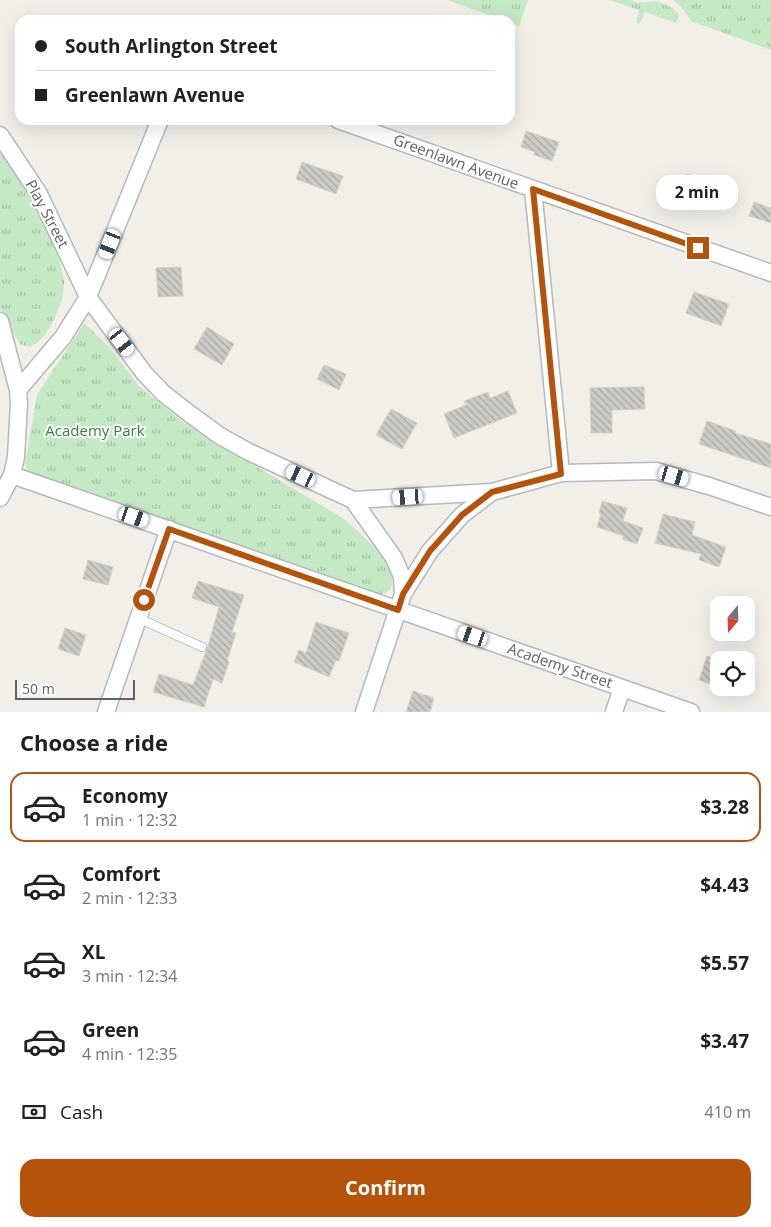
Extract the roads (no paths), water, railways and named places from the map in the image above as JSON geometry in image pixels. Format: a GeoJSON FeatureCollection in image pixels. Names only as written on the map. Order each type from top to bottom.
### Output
{"type":"FeatureCollection","features":[{"type":"Feature","properties":{"kind":"street"},"geometry":{"type":"LineString","coordinates":[[18,390],[64,338],[88,297],[158,125]]}},
{"type":"Feature","properties":{"kind":"street","name":"Greenlawn Avenue"},"geometry":{"type":"LineString","coordinates":[[352,125],[771,274]]}},
{"type":"Feature","properties":{"kind":"street","name":"Play Street"},"geometry":{"type":"LineString","coordinates":[[0,135],[39,194],[88,297],[144,372],[163,393],[220,436],[353,500]]}},
{"type":"Feature","properties":{"kind":"street"},"geometry":{"type":"LineString","coordinates":[[533,189],[561,474]]}},
{"type":"Feature","properties":{"kind":"street"},"geometry":{"type":"LineString","coordinates":[[0,321],[18,390],[19,423],[16,457],[12,475],[0,498]]}},
{"type":"Feature","properties":{"kind":"street"},"geometry":{"type":"LineString","coordinates":[[353,500],[492,492],[561,474],[656,471],[709,486],[771,507]]}},
{"type":"Feature","properties":{"kind":"street","name":"Academy Street"},"geometry":{"type":"LineString","coordinates":[[12,475],[169,529],[401,602],[622,688],[691,712]]}},
{"type":"Feature","properties":{"kind":"street"},"geometry":{"type":"LineString","coordinates":[[364,712],[401,602],[430,551],[462,515],[492,492]]}},
{"type":"Feature","properties":{"kind":"street"},"geometry":{"type":"LineString","coordinates":[[353,500],[394,558],[402,577],[401,602]]}},
{"type":"Feature","properties":{"kind":"street"},"geometry":{"type":"LineString","coordinates":[[106,712],[169,529]]}},
{"type":"Feature","properties":{"kind":"street"},"geometry":{"type":"LineString","coordinates":[[614,712],[622,688]]}},
{"type":"Feature","properties":{"kind":"lane"},"geometry":{"type":"LineString","coordinates":[[138,618],[202,647]]}},
{"type":"Feature","properties":{"kind":"park label","name":"Academy Park"},"geometry":{"type":"Point","coordinates":[95,431]}}]}
